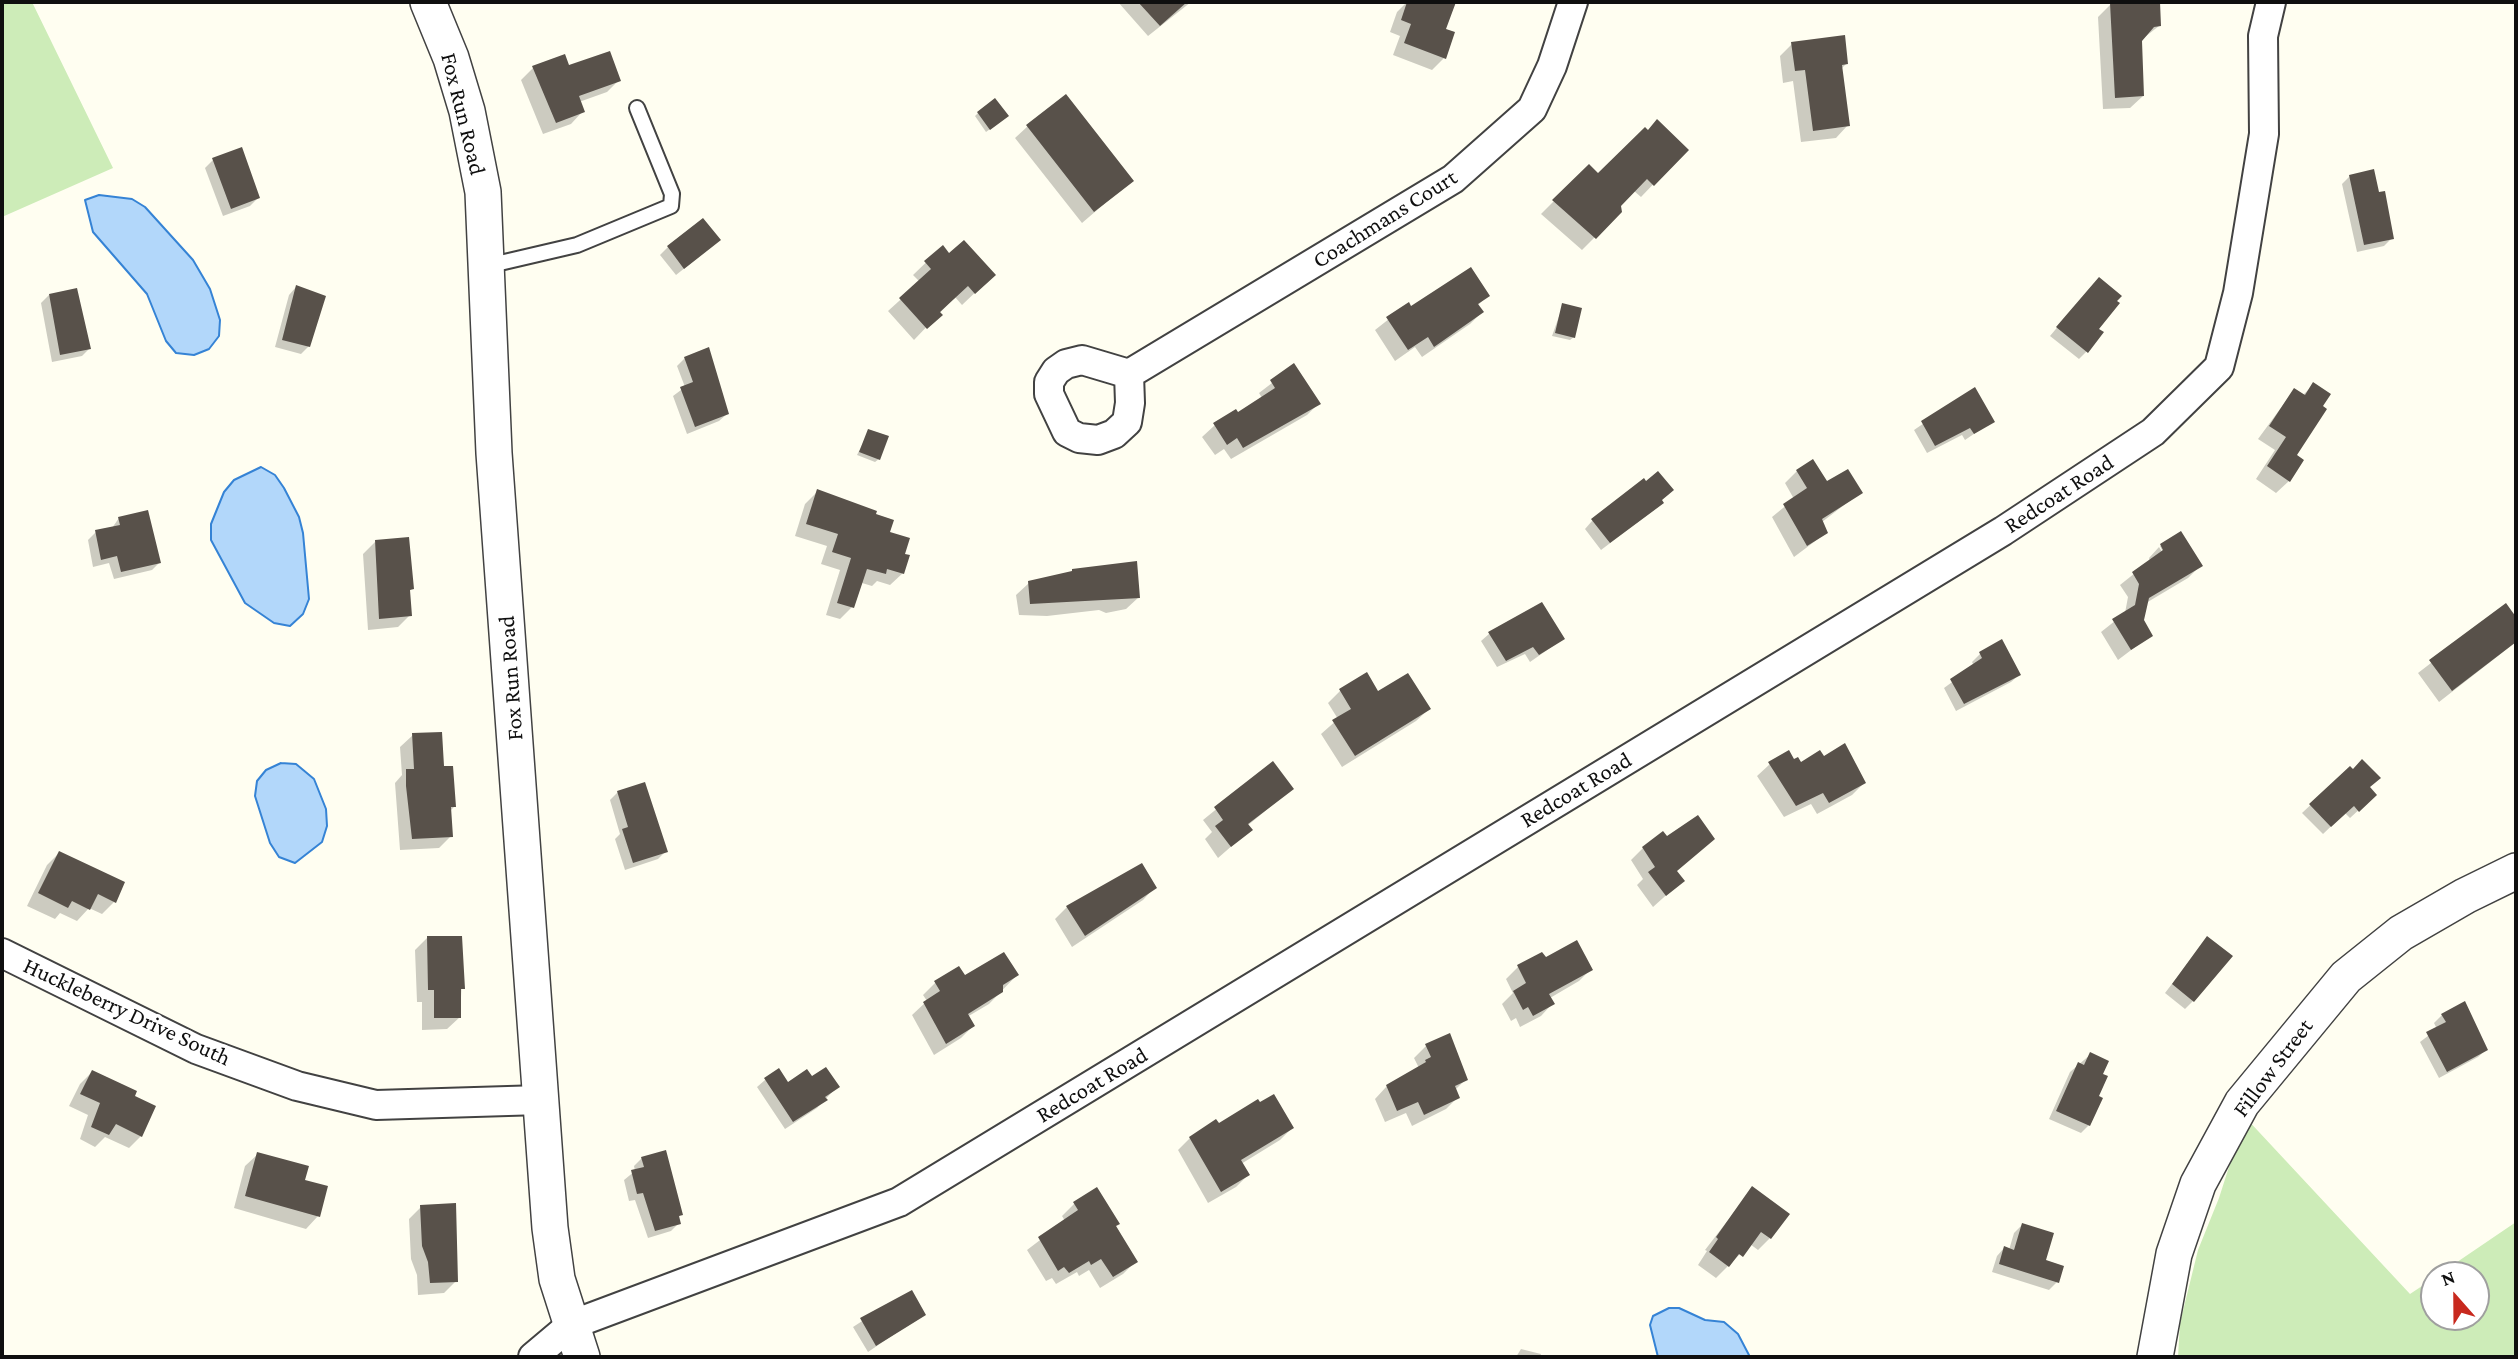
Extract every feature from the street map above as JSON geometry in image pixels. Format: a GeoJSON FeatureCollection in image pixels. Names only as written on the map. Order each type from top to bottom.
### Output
{"type":"FeatureCollection","features":[{"type":"Feature","properties":{"kind":"street","name":"Fox Run Road"},"geometry":{"type":"LineString","coordinates":[[428,2],[451,58],[467,111],[483,192],[494,453],[550,1228],[557,1279],[582,1357]]}},
{"type":"Feature","properties":{"kind":"street","name":"Coachmans Court"},"geometry":{"type":"LineString","coordinates":[[1129,374],[1453,179],[1532,109],[1552,66],[1573,2]]}},
{"type":"Feature","properties":{"kind":"street","name":"Redcoat Road"},"geometry":{"type":"LineString","coordinates":[[533,1357],[571,1325],[899,1202],[2003,531],[2153,432],[2219,367],[2238,293],[2264,134],[2263,36],[2271,2]]}},
{"type":"Feature","properties":{"kind":"street","name":"Fillow Street"},"geometry":{"type":"LineString","coordinates":[[2155,1357],[2174,1254],[2198,1184],[2242,1102],[2346,977],[2401,933],[2465,896],[2516,871]]}},
{"type":"Feature","properties":{"kind":"street","name":"Huckleberry Drive South"},"geometry":{"type":"LineString","coordinates":[[2,953],[196,1049],[297,1086],[376,1105],[541,1100]]}},
{"type":"Feature","properties":{"kind":"lane"},"geometry":{"type":"LineString","coordinates":[[486,266],[577,245],[671,206],[672,194],[637,108]]}},
{"type":"Feature","properties":{"kind":"green space"},"geometry":{"type":"Polygon","coordinates":[[[2,2],[32,2],[113,168],[2,217],[2,2]]]}},
{"type":"Feature","properties":{"kind":"green space"},"geometry":{"type":"Polygon","coordinates":[[[2245,1117],[2410,1294],[2420,1287],[2420,1331],[2490,1331],[2490,1261],[2459,1261],[2516,1222],[2516,1357],[2178,1357],[2180,1323],[2198,1250],[2219,1198],[2245,1117]]]}},
{"type":"Feature","properties":{"kind":"water"},"geometry":{"type":"Polygon","coordinates":[[[99,195],[132,199],[145,207],[193,260],[210,289],[220,320],[219,336],[209,349],[194,355],[176,353],[166,341],[147,294],[93,232],[85,200],[99,195]]]}},
{"type":"Feature","properties":{"kind":"water"},"geometry":{"type":"Polygon","coordinates":[[[261,467],[275,475],[284,488],[299,517],[303,533],[309,599],[303,614],[290,626],[274,623],[245,603],[211,540],[211,524],[224,492],[234,480],[261,467]]]}},
{"type":"Feature","properties":{"kind":"water"},"geometry":{"type":"Polygon","coordinates":[[[281,763],[296,764],[314,779],[326,809],[327,826],[322,842],[295,863],[279,857],[270,843],[255,796],[257,781],[266,770],[281,763]]]}},
{"type":"Feature","properties":{"kind":"water"},"geometry":{"type":"Polygon","coordinates":[[[1669,1308],[1679,1308],[1705,1320],[1724,1322],[1738,1334],[1750,1357],[1658,1357],[1650,1325],[1653,1316],[1669,1308]]]}},
{"type":"Feature","properties":{"kind":"building"},"geometry":{"type":"Polygon","coordinates":[[[1138,2],[1187,2],[1160,26],[1138,2]]]}},
{"type":"Feature","properties":{"kind":"building"},"geometry":{"type":"Polygon","coordinates":[[[1407,2],[1456,2],[1446,29],[1455,32],[1446,59],[1404,43],[1411,24],[1401,20],[1407,2]]]}},
{"type":"Feature","properties":{"kind":"building"},"geometry":{"type":"Polygon","coordinates":[[[2160,2],[2161,26],[2154,27],[2142,41],[2144,96],[2115,98],[2110,3],[2160,2]]]}},
{"type":"Feature","properties":{"kind":"building"},"geometry":{"type":"Polygon","coordinates":[[[1845,35],[1848,64],[1842,65],[1850,126],[1813,131],[1805,70],[1795,71],[1791,42],[1845,35]]]}},
{"type":"Feature","properties":{"kind":"building"},"geometry":{"type":"Polygon","coordinates":[[[610,51],[621,81],[579,96],[585,112],[556,123],[532,66],[565,54],[569,65],[610,51]]]}},
{"type":"Feature","properties":{"kind":"building"},"geometry":{"type":"Polygon","coordinates":[[[1066,94],[1134,181],[1094,212],[1026,125],[1066,94]]]}},
{"type":"Feature","properties":{"kind":"building"},"geometry":{"type":"Polygon","coordinates":[[[995,98],[1009,116],[990,130],[977,112],[995,98]]]}},
{"type":"Feature","properties":{"kind":"building"},"geometry":{"type":"Polygon","coordinates":[[[1657,119],[1689,150],[1654,186],[1647,179],[1621,206],[1622,212],[1596,239],[1552,200],[1589,164],[1598,173],[1645,127],[1648,130],[1657,119]]]}},
{"type":"Feature","properties":{"kind":"building"},"geometry":{"type":"Polygon","coordinates":[[[242,147],[260,198],[231,209],[212,158],[242,147]]]}},
{"type":"Feature","properties":{"kind":"building"},"geometry":{"type":"Polygon","coordinates":[[[2374,169],[2379,192],[2385,191],[2394,239],[2364,245],[2349,175],[2374,169]]]}},
{"type":"Feature","properties":{"kind":"building"},"geometry":{"type":"Polygon","coordinates":[[[703,218],[721,240],[684,269],[667,246],[703,218]]]}},
{"type":"Feature","properties":{"kind":"building"},"geometry":{"type":"Polygon","coordinates":[[[964,240],[996,275],[975,294],[968,286],[940,312],[943,315],[927,329],[899,298],[931,269],[924,261],[943,245],[949,253],[964,240]]]}},
{"type":"Feature","properties":{"kind":"building"},"geometry":{"type":"Polygon","coordinates":[[[1471,267],[1490,296],[1478,304],[1484,312],[1434,347],[1428,337],[1408,350],[1386,317],[1409,302],[1411,306],[1471,267]]]}},
{"type":"Feature","properties":{"kind":"building"},"geometry":{"type":"Polygon","coordinates":[[[2099,277],[2122,296],[2117,301],[2120,303],[2099,329],[2104,332],[2088,353],[2056,327],[2099,277]]]}},
{"type":"Feature","properties":{"kind":"building"},"geometry":{"type":"Polygon","coordinates":[[[296,285],[326,296],[310,347],[282,340],[296,285]]]}},
{"type":"Feature","properties":{"kind":"building"},"geometry":{"type":"Polygon","coordinates":[[[77,288],[91,349],[60,355],[49,294],[77,288]]]}},
{"type":"Feature","properties":{"kind":"building"},"geometry":{"type":"Polygon","coordinates":[[[1562,303],[1582,308],[1575,338],[1555,333],[1562,303]]]}},
{"type":"Feature","properties":{"kind":"building"},"geometry":{"type":"Polygon","coordinates":[[[709,347],[729,414],[695,427],[680,387],[693,382],[684,357],[709,347]]]}},
{"type":"Feature","properties":{"kind":"building"},"geometry":{"type":"Polygon","coordinates":[[[1294,363],[1321,404],[1243,448],[1237,438],[1227,445],[1213,423],[1236,409],[1238,412],[1275,388],[1270,380],[1294,363]]]}},
{"type":"Feature","properties":{"kind":"building"},"geometry":{"type":"Polygon","coordinates":[[[2313,382],[2331,394],[2323,406],[2327,409],[2297,455],[2304,460],[2290,482],[2267,466],[2286,437],[2269,426],[2294,388],[2305,395],[2313,382]]]}},
{"type":"Feature","properties":{"kind":"building"},"geometry":{"type":"Polygon","coordinates":[[[1975,387],[1995,422],[1974,434],[1970,428],[1935,446],[1921,421],[1975,387]]]}},
{"type":"Feature","properties":{"kind":"building"},"geometry":{"type":"Polygon","coordinates":[[[868,429],[889,436],[880,460],[859,452],[868,429]]]}},
{"type":"Feature","properties":{"kind":"building"},"geometry":{"type":"Polygon","coordinates":[[[1813,459],[1827,481],[1848,469],[1863,493],[1822,519],[1828,533],[1807,546],[1783,504],[1807,488],[1796,470],[1813,459]]]}},
{"type":"Feature","properties":{"kind":"building"},"geometry":{"type":"Polygon","coordinates":[[[1658,471],[1674,490],[1662,500],[1664,503],[1610,543],[1591,519],[1644,478],[1646,481],[1658,471]]]}},
{"type":"Feature","properties":{"kind":"building"},"geometry":{"type":"Polygon","coordinates":[[[817,489],[877,511],[876,514],[894,520],[890,532],[910,538],[905,554],[910,555],[904,574],[887,569],[886,574],[867,569],[854,608],[837,603],[851,558],[832,552],[838,534],[806,524],[817,489]]]}},
{"type":"Feature","properties":{"kind":"building"},"geometry":{"type":"Polygon","coordinates":[[[148,510],[161,563],[121,572],[117,556],[101,560],[95,530],[120,525],[118,517],[148,510]]]}},
{"type":"Feature","properties":{"kind":"building"},"geometry":{"type":"Polygon","coordinates":[[[2181,531],[2203,566],[2149,598],[2144,620],[2153,636],[2131,650],[2112,619],[2135,605],[2139,584],[2132,572],[2163,550],[2160,544],[2181,531]]]}},
{"type":"Feature","properties":{"kind":"building"},"geometry":{"type":"Polygon","coordinates":[[[409,537],[414,589],[410,590],[412,616],[379,619],[375,540],[409,537]]]}},
{"type":"Feature","properties":{"kind":"building"},"geometry":{"type":"Polygon","coordinates":[[[1137,561],[1140,598],[1030,604],[1028,581],[1072,569],[1137,561]]]}},
{"type":"Feature","properties":{"kind":"building"},"geometry":{"type":"Polygon","coordinates":[[[1542,602],[1565,639],[1539,655],[1533,647],[1506,661],[1488,632],[1542,602]]]}},
{"type":"Feature","properties":{"kind":"building"},"geometry":{"type":"Polygon","coordinates":[[[2506,603],[2516,617],[2516,642],[2452,691],[2429,660],[2506,603]]]}},
{"type":"Feature","properties":{"kind":"building"},"geometry":{"type":"Polygon","coordinates":[[[2002,639],[2021,675],[1964,704],[1950,679],[1982,658],[1979,652],[2002,639]]]}},
{"type":"Feature","properties":{"kind":"building"},"geometry":{"type":"Polygon","coordinates":[[[1367,672],[1378,691],[1408,673],[1431,709],[1355,756],[1332,720],[1351,709],[1339,689],[1367,672]]]}},
{"type":"Feature","properties":{"kind":"building"},"geometry":{"type":"Polygon","coordinates":[[[442,732],[444,766],[453,766],[456,807],[451,807],[453,837],[412,839],[406,769],[414,769],[412,733],[442,732]]]}},
{"type":"Feature","properties":{"kind":"building"},"geometry":{"type":"Polygon","coordinates":[[[1845,743],[1866,783],[1829,803],[1823,793],[1796,806],[1768,762],[1789,750],[1794,759],[1798,757],[1801,762],[1820,750],[1824,756],[1845,743]]]}},
{"type":"Feature","properties":{"kind":"building"},"geometry":{"type":"Polygon","coordinates":[[[2362,759],[2381,778],[2370,787],[2377,795],[2359,812],[2354,806],[2331,827],[2309,804],[2350,766],[2353,769],[2362,759]]]}},
{"type":"Feature","properties":{"kind":"building"},"geometry":{"type":"Polygon","coordinates":[[[1273,761],[1294,789],[1248,824],[1253,830],[1231,847],[1215,826],[1223,820],[1214,807],[1273,761]]]}},
{"type":"Feature","properties":{"kind":"building"},"geometry":{"type":"Polygon","coordinates":[[[645,782],[668,852],[633,863],[622,829],[628,827],[617,791],[645,782]]]}},
{"type":"Feature","properties":{"kind":"building"},"geometry":{"type":"Polygon","coordinates":[[[1698,815],[1715,839],[1677,871],[1685,881],[1666,896],[1648,872],[1655,867],[1642,847],[1663,831],[1667,836],[1698,815]]]}},
{"type":"Feature","properties":{"kind":"building"},"geometry":{"type":"Polygon","coordinates":[[[59,851],[125,882],[116,903],[98,894],[90,910],[72,901],[68,908],[38,893],[59,851]]]}},
{"type":"Feature","properties":{"kind":"building"},"geometry":{"type":"Polygon","coordinates":[[[1142,863],[1157,888],[1085,936],[1066,906],[1142,863]]]}},
{"type":"Feature","properties":{"kind":"building"},"geometry":{"type":"Polygon","coordinates":[[[427,936],[462,936],[465,989],[461,989],[461,1018],[434,1018],[434,990],[428,990],[427,936]]]}},
{"type":"Feature","properties":{"kind":"building"},"geometry":{"type":"Polygon","coordinates":[[[2207,936],[2233,956],[2194,1002],[2172,984],[2207,936]]]}},
{"type":"Feature","properties":{"kind":"building"},"geometry":{"type":"Polygon","coordinates":[[[1577,940],[1593,970],[1549,994],[1555,1004],[1533,1016],[1528,1007],[1523,1010],[1513,991],[1526,983],[1517,965],[1542,952],[1546,957],[1577,940]]]}},
{"type":"Feature","properties":{"kind":"building"},"geometry":{"type":"Polygon","coordinates":[[[1004,952],[1019,975],[1003,985],[1003,992],[968,1014],[975,1026],[946,1044],[923,1002],[940,991],[934,981],[959,966],[965,975],[1004,952]]]}},
{"type":"Feature","properties":{"kind":"building"},"geometry":{"type":"Polygon","coordinates":[[[2465,1001],[2488,1050],[2447,1072],[2426,1032],[2446,1022],[2441,1014],[2465,1001]]]}},
{"type":"Feature","properties":{"kind":"building"},"geometry":{"type":"Polygon","coordinates":[[[1450,1033],[1468,1080],[1455,1086],[1460,1098],[1424,1115],[1418,1102],[1397,1111],[1386,1085],[1426,1062],[1425,1060],[1431,1057],[1425,1044],[1450,1033]]]}},
{"type":"Feature","properties":{"kind":"building"},"geometry":{"type":"Polygon","coordinates":[[[2090,1052],[2109,1061],[2103,1074],[2108,1076],[2099,1096],[2103,1098],[2090,1126],[2056,1111],[2078,1062],[2084,1065],[2090,1052]]]}},
{"type":"Feature","properties":{"kind":"building"},"geometry":{"type":"Polygon","coordinates":[[[826,1067],[840,1087],[825,1097],[828,1100],[793,1122],[764,1078],[779,1068],[788,1082],[807,1069],[812,1076],[826,1067]]]}},
{"type":"Feature","properties":{"kind":"building"},"geometry":{"type":"Polygon","coordinates":[[[92,1070],[137,1091],[135,1096],[156,1106],[142,1137],[116,1124],[109,1135],[91,1127],[100,1103],[80,1094],[92,1070]]]}},
{"type":"Feature","properties":{"kind":"building"},"geometry":{"type":"Polygon","coordinates":[[[1274,1094],[1294,1128],[1241,1160],[1250,1175],[1221,1192],[1189,1137],[1216,1119],[1219,1123],[1258,1099],[1260,1102],[1274,1094]]]}},
{"type":"Feature","properties":{"kind":"building"},"geometry":{"type":"Polygon","coordinates":[[[666,1150],[683,1215],[679,1216],[681,1224],[655,1231],[643,1193],[637,1194],[631,1170],[644,1167],[641,1157],[666,1150]]]}},
{"type":"Feature","properties":{"kind":"building"},"geometry":{"type":"Polygon","coordinates":[[[257,1152],[309,1166],[305,1180],[328,1186],[320,1217],[245,1196],[257,1152]]]}},
{"type":"Feature","properties":{"kind":"building"},"geometry":{"type":"Polygon","coordinates":[[[1752,1186],[1790,1214],[1771,1239],[1761,1232],[1743,1257],[1739,1254],[1729,1267],[1709,1252],[1718,1239],[1716,1237],[1752,1186]]]}},
{"type":"Feature","properties":{"kind":"building"},"geometry":{"type":"Polygon","coordinates":[[[1097,1187],[1120,1224],[1116,1226],[1138,1262],[1113,1277],[1101,1259],[1091,1265],[1089,1261],[1069,1273],[1064,1267],[1058,1271],[1038,1237],[1078,1210],[1073,1202],[1097,1187]]]}},
{"type":"Feature","properties":{"kind":"building"},"geometry":{"type":"Polygon","coordinates":[[[456,1203],[458,1282],[430,1283],[428,1262],[422,1246],[420,1205],[456,1203]]]}},
{"type":"Feature","properties":{"kind":"building"},"geometry":{"type":"Polygon","coordinates":[[[2022,1223],[2054,1233],[2046,1260],[2064,1266],[2059,1283],[1999,1264],[2004,1246],[2014,1250],[2022,1223]]]}},
{"type":"Feature","properties":{"kind":"building"},"geometry":{"type":"Polygon","coordinates":[[[912,1290],[926,1315],[876,1346],[860,1318],[912,1290]]]}}]}
